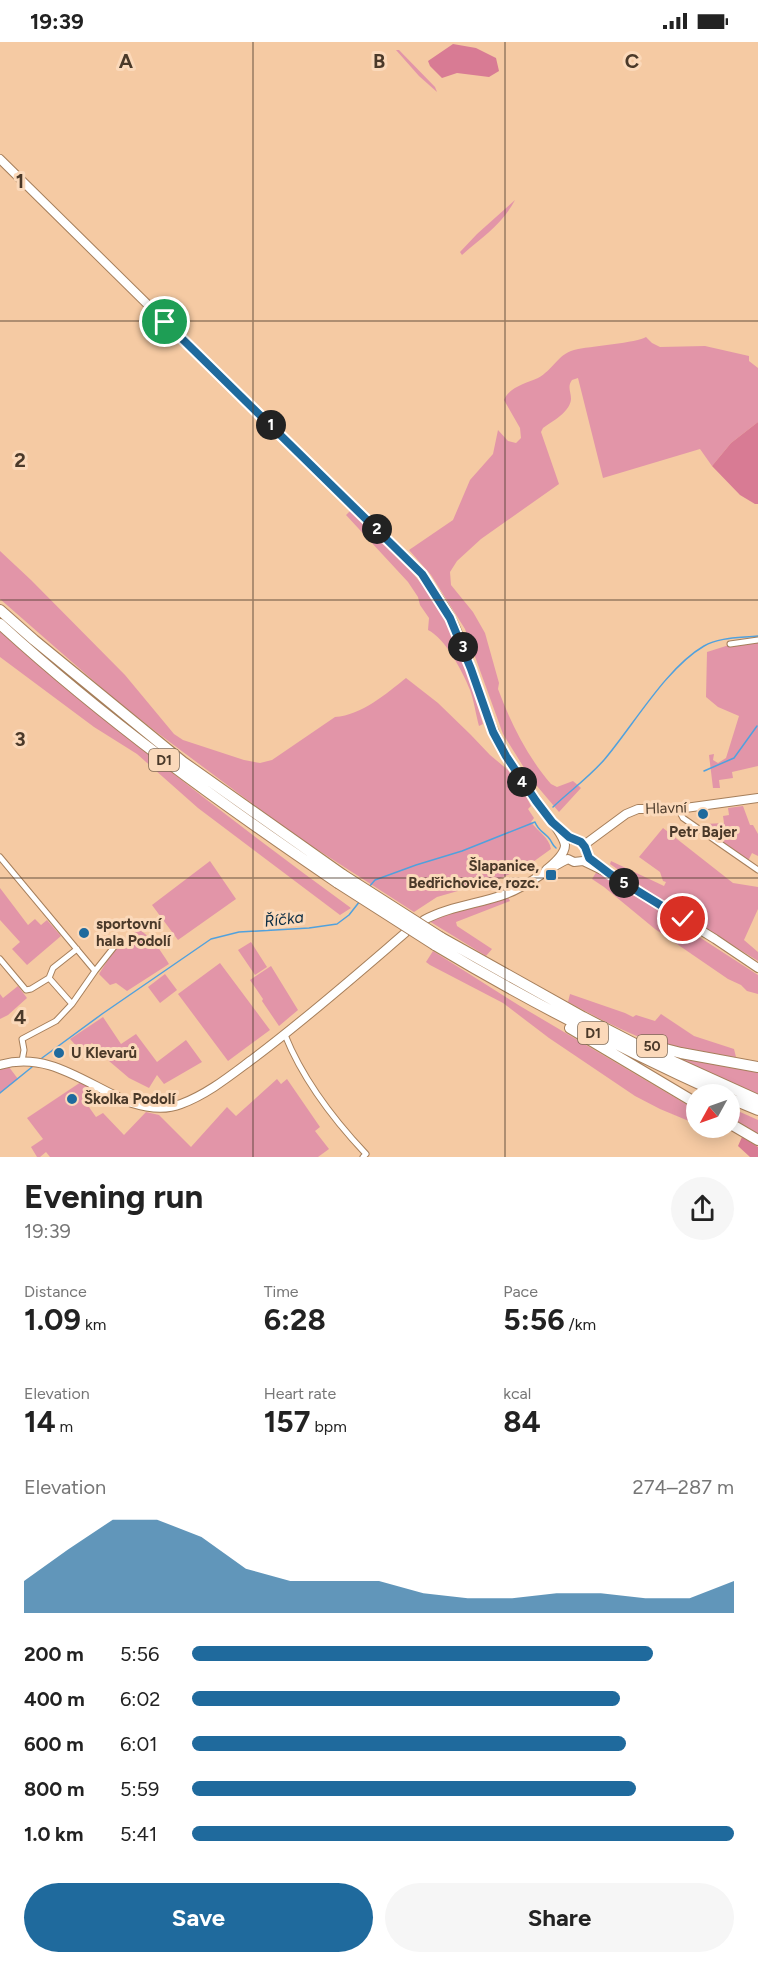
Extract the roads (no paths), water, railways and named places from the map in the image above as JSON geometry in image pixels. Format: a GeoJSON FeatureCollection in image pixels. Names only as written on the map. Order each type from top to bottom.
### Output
{"type":"FeatureCollection","features":[{"type":"Feature","properties":{"kind":"highway","name":"D1"},"geometry":{"type":"LineString","coordinates":[[0,610],[183,762],[340,879]]}},
{"type":"Feature","properties":{"kind":"highway","name":"D1"},"geometry":{"type":"LineString","coordinates":[[0,624],[119,726],[240,816],[437,941],[675,1063],[758,1100]]}},
{"type":"Feature","properties":{"kind":"highway","name":"D1"},"geometry":{"type":"LineString","coordinates":[[437,941],[465,963],[596,1035],[700,1084]]}},
{"type":"Feature","properties":{"kind":"highway","name":"50"},"geometry":{"type":"LineString","coordinates":[[465,963],[504,989],[686,1097]]}},
{"type":"Feature","properties":{"kind":"highway","name":"50"},"geometry":{"type":"LineString","coordinates":[[583,1017],[656,1047],[692,1056],[758,1066]]}},
{"type":"Feature","properties":{"kind":"highway"},"geometry":{"type":"LineString","coordinates":[[740,1103],[758,1110]]}},
{"type":"Feature","properties":{"kind":"highway"},"geometry":{"type":"LineString","coordinates":[[740,1129],[758,1140]]}},
{"type":"Feature","properties":{"kind":"main road"},"geometry":{"type":"LineString","coordinates":[[0,159],[422,574],[450,618],[498,742],[520,778],[552,822],[566,852],[574,862],[580,860],[610,874]]}},
{"type":"Feature","properties":{"kind":"main road","name":"Hlavní"},"geometry":{"type":"LineString","coordinates":[[585,849],[626,814],[638,808],[678,809],[758,798]]}},
{"type":"Feature","properties":{"kind":"main road"},"geometry":{"type":"LineString","coordinates":[[552,822],[574,840],[581,842],[589,858],[610,874],[758,968]]}},
{"type":"Feature","properties":{"kind":"main road"},"geometry":{"type":"LineString","coordinates":[[424,920],[446,910],[505,894],[526,884],[566,852],[574,840]]}},
{"type":"Feature","properties":{"kind":"main road"},"geometry":{"type":"LineString","coordinates":[[580,860],[585,849]]}},
{"type":"Feature","properties":{"kind":"main road"},"geometry":{"type":"LineString","coordinates":[[0,1065],[22,1061],[64,1069],[136,1104],[160,1108],[180,1105],[219,1084],[285,1035],[405,933]]}},
{"type":"Feature","properties":{"kind":"street"},"geometry":{"type":"LineString","coordinates":[[730,644],[758,640]]}},
{"type":"Feature","properties":{"kind":"street"},"geometry":{"type":"LineString","coordinates":[[678,809],[683,818],[758,870]]}},
{"type":"Feature","properties":{"kind":"street"},"geometry":{"type":"LineString","coordinates":[[0,857],[95,971]]}},
{"type":"Feature","properties":{"kind":"street"},"geometry":{"type":"LineString","coordinates":[[22,1061],[24,1050],[22,1039],[56,1021],[72,1004],[118,942]]}},
{"type":"Feature","properties":{"kind":"street"},"geometry":{"type":"LineString","coordinates":[[0,959],[26,990],[49,978],[53,968],[77,949]]}},
{"type":"Feature","properties":{"kind":"street"},"geometry":{"type":"LineString","coordinates":[[49,978],[72,1004]]}},
{"type":"Feature","properties":{"kind":"street"},"geometry":{"type":"LineString","coordinates":[[285,1035],[295,1060],[336,1121],[366,1154],[363,1157]]}},
{"type":"Feature","properties":{"kind":"waterway","name":"Říčka"},"geometry":{"type":"LineString","coordinates":[[553,807],[604,760],[663,683],[690,656],[716,641],[758,636]]}},
{"type":"Feature","properties":{"kind":"waterway"},"geometry":{"type":"LineString","coordinates":[[704,771],[734,758],[757,726]]}},
{"type":"Feature","properties":{"kind":"waterway","name":"Říčka"},"geometry":{"type":"LineString","coordinates":[[369,887],[375,880],[462,851],[535,822],[556,848]]}},
{"type":"Feature","properties":{"kind":"waterway","name":"Říčka"},"geometry":{"type":"LineString","coordinates":[[42,1058],[211,939],[239,932],[337,924],[349,915],[360,901]]}},
{"type":"Feature","properties":{"kind":"waterway","name":"Říčka"},"geometry":{"type":"LineString","coordinates":[[0,1093],[32,1067]]}},
{"type":"Feature","properties":{"kind":"place","name":"Petr Bajer"},"geometry":{"type":"Point","coordinates":[703,814]}},
{"type":"Feature","properties":{"kind":"place","name":"Šlapanice, Bedřichovice, rozc."},"geometry":{"type":"Point","coordinates":[551,875]}},
{"type":"Feature","properties":{"kind":"place","name":"sportovní hala Podolí"},"geometry":{"type":"Point","coordinates":[84,933]}},
{"type":"Feature","properties":{"kind":"place","name":"U Klevarů"},"geometry":{"type":"Point","coordinates":[59,1053]}},
{"type":"Feature","properties":{"kind":"place","name":"Školka Podolí"},"geometry":{"type":"Point","coordinates":[72,1099]}}]}
